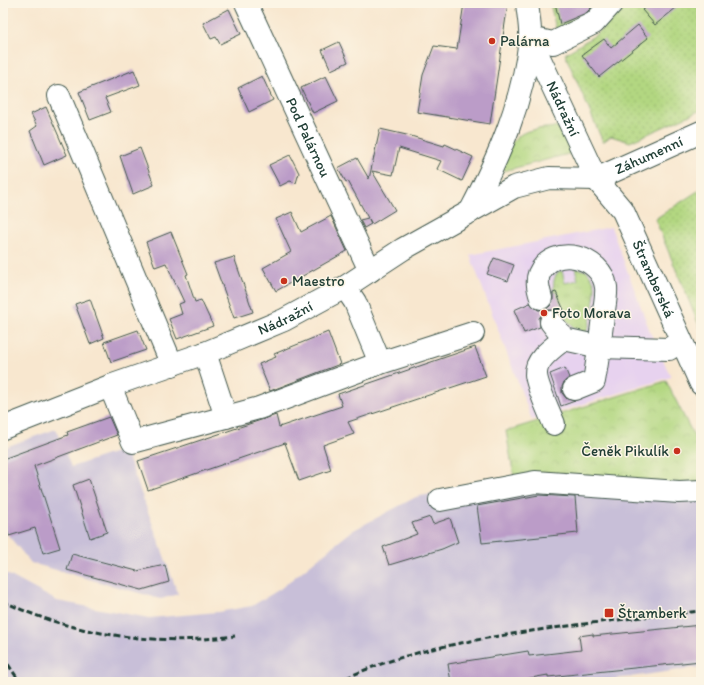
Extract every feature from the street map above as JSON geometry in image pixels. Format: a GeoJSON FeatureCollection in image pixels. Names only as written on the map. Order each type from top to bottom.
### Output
{"type":"FeatureCollection","features":[{"type":"Feature","properties":{"kind":"street","name":"Pod Palárnou"},"geometry":{"type":"LineString","coordinates":[[246,3],[370,271]]}},
{"type":"Feature","properties":{"kind":"street","name":"Nádražní"},"geometry":{"type":"LineString","coordinates":[[526,3],[530,38],[596,179]]}},
{"type":"Feature","properties":{"kind":"street"},"geometry":{"type":"LineString","coordinates":[[530,38],[553,43],[594,23],[612,3]]}},
{"type":"Feature","properties":{"kind":"street","name":"Nádražní"},"geometry":{"type":"LineString","coordinates":[[3,428],[110,386],[206,353],[284,320],[345,287],[402,250],[470,212],[492,169],[509,129],[530,38]]}},
{"type":"Feature","properties":{"kind":"street"},"geometry":{"type":"LineString","coordinates":[[59,96],[172,365]]}},
{"type":"Feature","properties":{"kind":"street","name":"Záhumenní"},"geometry":{"type":"LineString","coordinates":[[596,179],[701,132]]}},
{"type":"Feature","properties":{"kind":"street"},"geometry":{"type":"LineString","coordinates":[[470,212],[509,189],[530,182],[549,178],[596,179]]}},
{"type":"Feature","properties":{"kind":"street","name":"Štramberská"},"geometry":{"type":"LineString","coordinates":[[596,179],[623,211],[701,384]]}},
{"type":"Feature","properties":{"kind":"street"},"geometry":{"type":"LineString","coordinates":[[541,298],[538,286],[539,275],[546,265],[554,260],[575,256],[594,264],[601,273],[606,287],[599,357],[594,381],[572,382]]}},
{"type":"Feature","properties":{"kind":"street"},"geometry":{"type":"LineString","coordinates":[[345,287],[355,302],[380,363]]}},
{"type":"Feature","properties":{"kind":"street"},"geometry":{"type":"LineString","coordinates":[[554,424],[536,374],[539,363],[544,357],[558,330],[599,357],[669,349],[681,341]]}},
{"type":"Feature","properties":{"kind":"street"},"geometry":{"type":"LineString","coordinates":[[110,386],[133,442],[259,408],[380,363],[473,333]]}},
{"type":"Feature","properties":{"kind":"street"},"geometry":{"type":"LineString","coordinates":[[206,353],[226,417]]}},
{"type":"Feature","properties":{"kind":"street"},"geometry":{"type":"LineString","coordinates":[[440,500],[535,482],[679,492],[701,491]]}},
{"type":"Feature","properties":{"kind":"shaded area"},"geometry":{"type":"Polygon","coordinates":[[[611,227],[651,334],[671,377],[532,420],[470,255],[611,227]]]}},
{"type":"Feature","properties":{"kind":"shaded area"},"geometry":{"type":"Polygon","coordinates":[[[56,429],[71,467],[125,449],[178,594],[161,599],[31,563],[3,529],[3,448],[56,429]]]}},
{"type":"Feature","properties":{"kind":"shaded area"},"geometry":{"type":"Polygon","coordinates":[[[514,477],[701,490],[701,667],[594,682],[422,682],[420,679],[413,682],[3,682],[3,572],[57,601],[149,618],[218,612],[252,606],[280,589],[352,531],[416,497],[514,477]]]}},
{"type":"Feature","properties":{"kind":"green space"},"geometry":{"type":"Polygon","coordinates":[[[550,3],[609,3],[602,11],[556,29],[550,3]]]}},
{"type":"Feature","properties":{"kind":"green space"},"geometry":{"type":"Polygon","coordinates":[[[627,3],[701,3],[701,110],[630,142],[611,136],[603,142],[565,54],[597,34],[627,3]]]}},
{"type":"Feature","properties":{"kind":"green space"},"geometry":{"type":"Polygon","coordinates":[[[555,127],[560,129],[572,150],[572,153],[504,171],[503,166],[507,153],[515,139],[532,130],[555,127]]]}},
{"type":"Feature","properties":{"kind":"green space"},"geometry":{"type":"Polygon","coordinates":[[[701,189],[701,330],[655,219],[701,189]]]}},
{"type":"Feature","properties":{"kind":"green space"},"geometry":{"type":"Polygon","coordinates":[[[575,268],[587,271],[593,279],[595,285],[592,310],[586,332],[578,330],[570,324],[564,316],[558,307],[553,287],[555,278],[559,271],[562,271],[565,283],[578,280],[575,268]]]}},
{"type":"Feature","properties":{"kind":"green space"},"geometry":{"type":"Polygon","coordinates":[[[666,381],[701,450],[701,474],[698,489],[514,477],[506,431],[666,381]]]}},
{"type":"Feature","properties":{"kind":"building"},"geometry":{"type":"Polygon","coordinates":[[[464,3],[508,3],[490,124],[417,112],[423,75],[434,46],[457,49],[464,3]]]}},
{"type":"Feature","properties":{"kind":"building"},"geometry":{"type":"Polygon","coordinates":[[[555,3],[588,3],[591,8],[586,13],[560,24],[555,3]]]}},
{"type":"Feature","properties":{"kind":"building"},"geometry":{"type":"Polygon","coordinates":[[[651,3],[682,3],[655,25],[642,10],[651,3]]]}},
{"type":"Feature","properties":{"kind":"building"},"geometry":{"type":"Polygon","coordinates":[[[229,9],[241,34],[220,44],[216,37],[211,39],[203,23],[229,9]]]}},
{"type":"Feature","properties":{"kind":"building"},"geometry":{"type":"Polygon","coordinates":[[[638,25],[648,38],[599,77],[582,55],[604,39],[611,48],[638,25]]]}},
{"type":"Feature","properties":{"kind":"building"},"geometry":{"type":"Polygon","coordinates":[[[339,42],[348,62],[331,70],[322,50],[339,42]]]}},
{"type":"Feature","properties":{"kind":"building"},"geometry":{"type":"Polygon","coordinates":[[[134,70],[140,85],[105,98],[111,112],[90,120],[79,92],[134,70]]]}},
{"type":"Feature","properties":{"kind":"building"},"geometry":{"type":"Polygon","coordinates":[[[262,76],[273,100],[249,112],[238,88],[262,76]]]}},
{"type":"Feature","properties":{"kind":"building"},"geometry":{"type":"Polygon","coordinates":[[[326,76],[338,101],[313,113],[301,88],[326,76]]]}},
{"type":"Feature","properties":{"kind":"building"},"geometry":{"type":"Polygon","coordinates":[[[46,107],[67,155],[44,165],[30,131],[37,126],[31,114],[46,107]]]}},
{"type":"Feature","properties":{"kind":"building"},"geometry":{"type":"Polygon","coordinates":[[[380,129],[444,146],[445,144],[473,157],[462,181],[437,169],[441,161],[399,148],[393,175],[372,171],[395,210],[372,224],[369,219],[371,224],[364,228],[360,220],[368,218],[348,181],[346,182],[338,168],[357,158],[369,179],[380,129]]]}},
{"type":"Feature","properties":{"kind":"building"},"geometry":{"type":"Polygon","coordinates":[[[140,148],[154,185],[133,194],[120,156],[140,148]]]}},
{"type":"Feature","properties":{"kind":"building"},"geometry":{"type":"Polygon","coordinates":[[[290,155],[299,173],[296,183],[290,181],[280,186],[269,165],[290,155]]]}},
{"type":"Feature","properties":{"kind":"building"},"geometry":{"type":"Polygon","coordinates":[[[292,212],[301,232],[331,216],[347,251],[276,291],[263,268],[291,252],[276,219],[292,212]]]}},
{"type":"Feature","properties":{"kind":"building"},"geometry":{"type":"Polygon","coordinates":[[[171,232],[188,274],[186,275],[195,302],[201,300],[213,326],[177,339],[169,319],[182,314],[179,304],[184,302],[166,263],[155,267],[146,242],[171,232]]]}},
{"type":"Feature","properties":{"kind":"building"},"geometry":{"type":"Polygon","coordinates":[[[234,257],[253,312],[234,318],[214,263],[234,257]]]}},
{"type":"Feature","properties":{"kind":"building"},"geometry":{"type":"Polygon","coordinates":[[[494,258],[514,265],[508,281],[487,274],[494,258]]]}},
{"type":"Feature","properties":{"kind":"building"},"geometry":{"type":"Polygon","coordinates":[[[556,292],[566,315],[563,317],[555,310],[544,312],[539,318],[540,327],[524,333],[514,310],[530,303],[538,310],[545,310],[550,306],[553,301],[553,293],[556,292]]]}},
{"type":"Feature","properties":{"kind":"building"},"geometry":{"type":"Polygon","coordinates":[[[90,299],[104,338],[90,344],[75,304],[90,299]]]}},
{"type":"Feature","properties":{"kind":"building"},"geometry":{"type":"Polygon","coordinates":[[[138,330],[146,350],[111,362],[104,342],[138,330]]]}},
{"type":"Feature","properties":{"kind":"building"},"geometry":{"type":"Polygon","coordinates":[[[328,332],[340,364],[270,391],[259,364],[276,357],[274,354],[328,332]]]}},
{"type":"Feature","properties":{"kind":"building"},"geometry":{"type":"Polygon","coordinates":[[[475,347],[486,376],[348,422],[354,434],[323,445],[331,470],[299,481],[285,443],[148,490],[138,461],[276,415],[279,427],[342,406],[338,394],[475,347]]]}},
{"type":"Feature","properties":{"kind":"building"},"geometry":{"type":"Polygon","coordinates":[[[565,368],[569,378],[564,382],[562,393],[567,399],[575,401],[561,406],[550,374],[565,368]]]}},
{"type":"Feature","properties":{"kind":"building"},"geometry":{"type":"Polygon","coordinates":[[[109,417],[117,435],[34,466],[60,548],[43,553],[35,528],[9,536],[3,519],[3,459],[68,435],[67,432],[109,417]]]}},
{"type":"Feature","properties":{"kind":"building"},"geometry":{"type":"Polygon","coordinates":[[[89,479],[107,532],[90,538],[73,485],[89,479]]]}},
{"type":"Feature","properties":{"kind":"building"},"geometry":{"type":"Polygon","coordinates":[[[539,495],[575,497],[578,533],[482,543],[477,506],[539,495]]]}},
{"type":"Feature","properties":{"kind":"building"},"geometry":{"type":"Polygon","coordinates":[[[430,517],[433,524],[450,518],[458,542],[442,549],[389,565],[383,547],[417,534],[412,523],[430,517]]]}},
{"type":"Feature","properties":{"kind":"building"},"geometry":{"type":"Polygon","coordinates":[[[72,554],[137,571],[165,565],[169,582],[142,590],[67,570],[72,554]]]}},
{"type":"Feature","properties":{"kind":"building"},"geometry":{"type":"Polygon","coordinates":[[[701,625],[701,661],[548,677],[548,675],[508,682],[451,682],[448,664],[528,651],[529,656],[581,650],[579,636],[593,634],[593,636],[701,625]]]}},
{"type":"Feature","properties":{"kind":"railway"},"geometry":{"type":"LineString","coordinates":[[3,601],[58,623],[116,635],[146,639],[176,640],[235,636]]}},
{"type":"Feature","properties":{"kind":"railway"},"geometry":{"type":"LineString","coordinates":[[338,682],[360,672],[403,657],[471,641],[518,633],[632,618],[701,611]]}},
{"type":"Feature","properties":{"kind":"railway"},"geometry":{"type":"LineString","coordinates":[[3,657],[20,682]]}},
{"type":"Feature","properties":{"kind":"place","name":"Palárna"},"geometry":{"type":"Point","coordinates":[492,41]}},
{"type":"Feature","properties":{"kind":"place","name":"Maestro"},"geometry":{"type":"Point","coordinates":[284,281]}},
{"type":"Feature","properties":{"kind":"place","name":"Foto Morava"},"geometry":{"type":"Point","coordinates":[544,313]}},
{"type":"Feature","properties":{"kind":"place","name":"Čeněk Pikulík"},"geometry":{"type":"Point","coordinates":[677,451]}},
{"type":"Feature","properties":{"kind":"place","name":"Štramberk"},"geometry":{"type":"Point","coordinates":[609,613]}}]}
